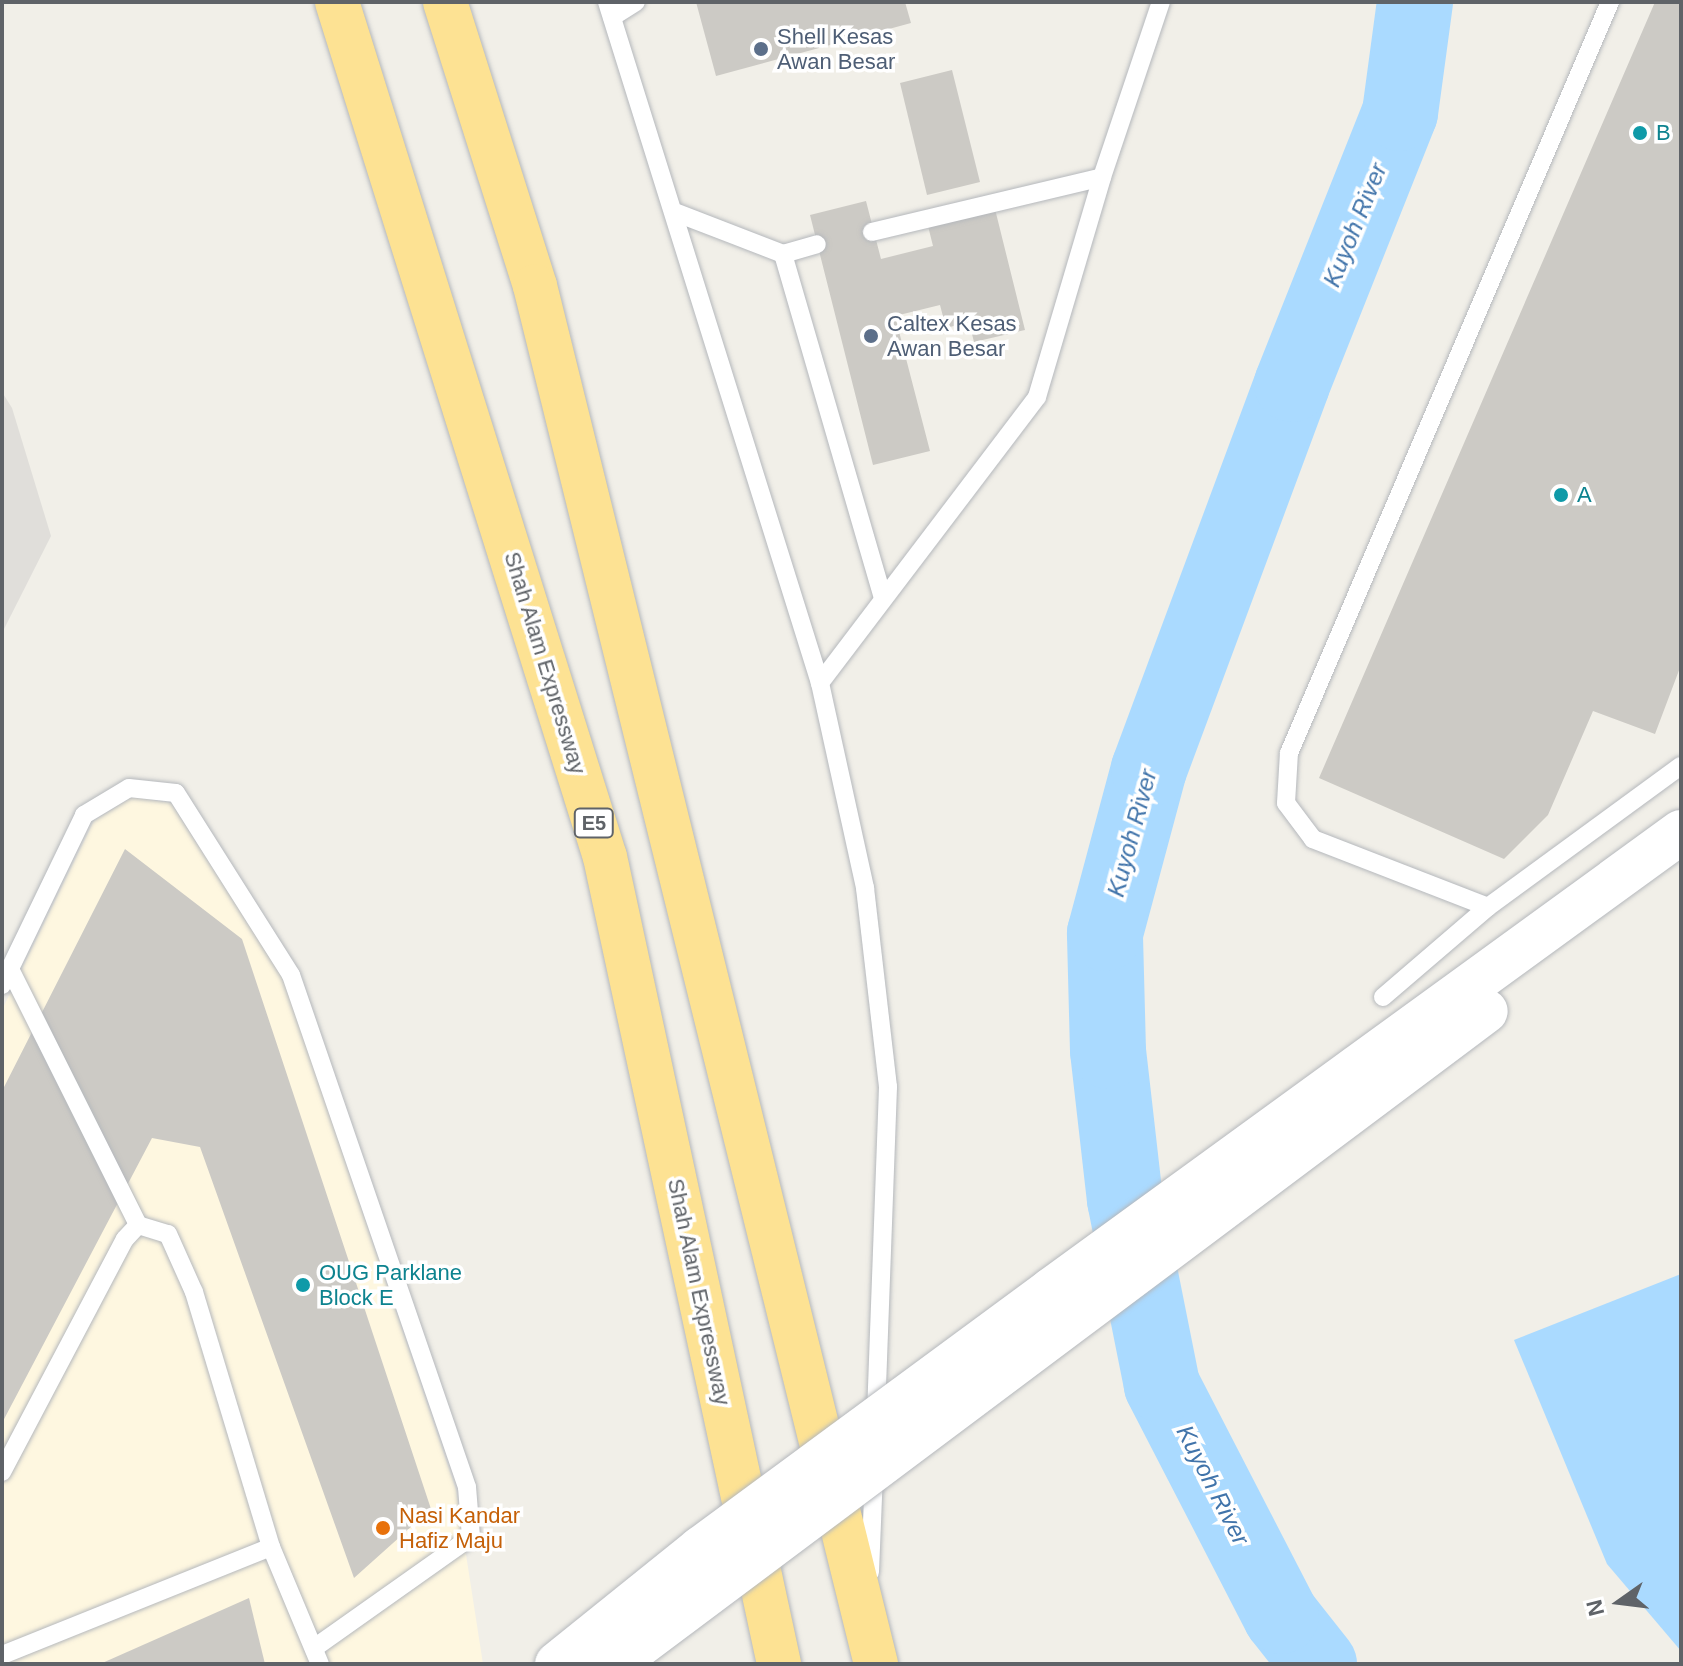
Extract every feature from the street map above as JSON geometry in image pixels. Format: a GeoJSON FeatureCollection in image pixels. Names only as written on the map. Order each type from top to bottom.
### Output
{"type":"FeatureCollection","features":[{"type":"Feature","properties":{"kind":"highway","name":"Shah Alam Expressway"},"geometry":{"type":"LineString","coordinates":[[337,2],[605,857],[779,1664]]}},
{"type":"Feature","properties":{"kind":"highway"},"geometry":{"type":"LineString","coordinates":[[445,2],[535,286],[868,1618],[876,1664]]}},
{"type":"Feature","properties":{"kind":"street"},"geometry":{"type":"LineString","coordinates":[[557,1664],[700,1549],[1013,1317],[1681,832]]}},
{"type":"Feature","properties":{"kind":"street"},"geometry":{"type":"LineString","coordinates":[[614,1664],[1059,1326],[1681,867]]}},
{"type":"Feature","properties":{"kind":"lane"},"geometry":{"type":"LineString","coordinates":[[636,2],[610,10],[677,213],[820,683],[865,888],[888,1087],[868,1618]]}},
{"type":"Feature","properties":{"kind":"lane"},"geometry":{"type":"LineString","coordinates":[[820,683],[1037,397],[1102,177],[1161,2]]}},
{"type":"Feature","properties":{"kind":"lane"},"geometry":{"type":"LineString","coordinates":[[1488,907],[1313,839],[1286,803],[1289,753],[1610,2]]}},
{"type":"Feature","properties":{"kind":"lane"},"geometry":{"type":"LineString","coordinates":[[872,232],[1102,177]]}},
{"type":"Feature","properties":{"kind":"lane"},"geometry":{"type":"LineString","coordinates":[[677,213],[783,254],[817,244]]}},
{"type":"Feature","properties":{"kind":"lane"},"geometry":{"type":"LineString","coordinates":[[783,254],[883,598]]}},
{"type":"Feature","properties":{"kind":"lane"},"geometry":{"type":"LineString","coordinates":[[1383,997],[1488,907],[1681,766]]}},
{"type":"Feature","properties":{"kind":"lane"},"geometry":{"type":"LineString","coordinates":[[129,788],[176,793],[291,975],[467,1487],[471,1537],[317,1656],[271,1547],[194,1292],[168,1234],[138,1225],[6,977],[84,815],[129,788]]}},
{"type":"Feature","properties":{"kind":"lane"},"geometry":{"type":"LineString","coordinates":[[2,1472],[125,1239],[138,1225]]}},
{"type":"Feature","properties":{"kind":"lane"},"geometry":{"type":"LineString","coordinates":[[2,1655],[271,1547]]}},
{"type":"Feature","properties":{"kind":"shaded area"},"geometry":{"type":"Polygon","coordinates":[[[2,392],[12,408],[51,536],[2,633],[2,392]]]}},
{"type":"Feature","properties":{"kind":"shaded area"},"geometry":{"type":"Polygon","coordinates":[[[132,797],[171,803],[284,980],[456,1490],[483,1664],[2,1664],[2,1010],[94,821],[132,797]]]}},
{"type":"Feature","properties":{"kind":"water"},"geometry":{"type":"Polygon","coordinates":[[[1681,1274],[1681,1651],[1607,1564],[1514,1340],[1681,1274]]]}},
{"type":"Feature","properties":{"kind":"building","name":"Shell Kesas Awan Besar"},"geometry":{"type":"Polygon","coordinates":[[[696,2],[905,2],[911,23],[716,76],[696,2]]]}},
{"type":"Feature","properties":{"kind":"building","name":"A"},"geometry":{"type":"Polygon","coordinates":[[[1655,2],[1681,2],[1681,665],[1655,734],[1593,711],[1548,815],[1504,859],[1319,778],[1655,2]]]}},
{"type":"Feature","properties":{"kind":"building"},"geometry":{"type":"Polygon","coordinates":[[[952,70],[980,182],[927,195],[900,83],[952,70]]]}},
{"type":"Feature","properties":{"kind":"building","name":"Caltex Kesas Awan Besar"},"geometry":{"type":"Polygon","coordinates":[[[866,201],[881,259],[933,246],[928,226],[995,209],[1025,330],[974,342],[969,322],[946,328],[940,305],[895,316],[930,451],[873,465],[810,215],[866,201]]]}},
{"type":"Feature","properties":{"kind":"building","name":"OUG Parklane Block E"},"geometry":{"type":"Polygon","coordinates":[[[125,849],[242,939],[431,1509],[354,1578],[200,1147],[152,1138],[2,1423],[2,1091],[125,849]]]}},
{"type":"Feature","properties":{"kind":"building"},"geometry":{"type":"Polygon","coordinates":[[[249,1598],[265,1664],[100,1664],[249,1598]]]}},
{"type":"Feature","properties":{"kind":"waterway","name":"Kuyoh River"},"geometry":{"type":"LineString","coordinates":[[1319,1664],[1281,1616],[1162,1385],[1125,1200],[1108,1051],[1105,933],[1149,769],[1292,384],[1400,113],[1415,2]]}},
{"type":"Feature","properties":{"kind":"place","name":"Shell Kesas Awan Besar"},"geometry":{"type":"Point","coordinates":[761,49]}},
{"type":"Feature","properties":{"kind":"place","name":"B"},"geometry":{"type":"Point","coordinates":[1640,133]}},
{"type":"Feature","properties":{"kind":"place","name":"Caltex Kesas Awan Besar"},"geometry":{"type":"Point","coordinates":[871,336]}},
{"type":"Feature","properties":{"kind":"place","name":"A"},"geometry":{"type":"Point","coordinates":[1561,495]}},
{"type":"Feature","properties":{"kind":"place","name":"OUG Parklane Block E"},"geometry":{"type":"Point","coordinates":[303,1285]}},
{"type":"Feature","properties":{"kind":"place","name":"Nasi Kandar Hafiz Maju"},"geometry":{"type":"Point","coordinates":[383,1528]}}]}
